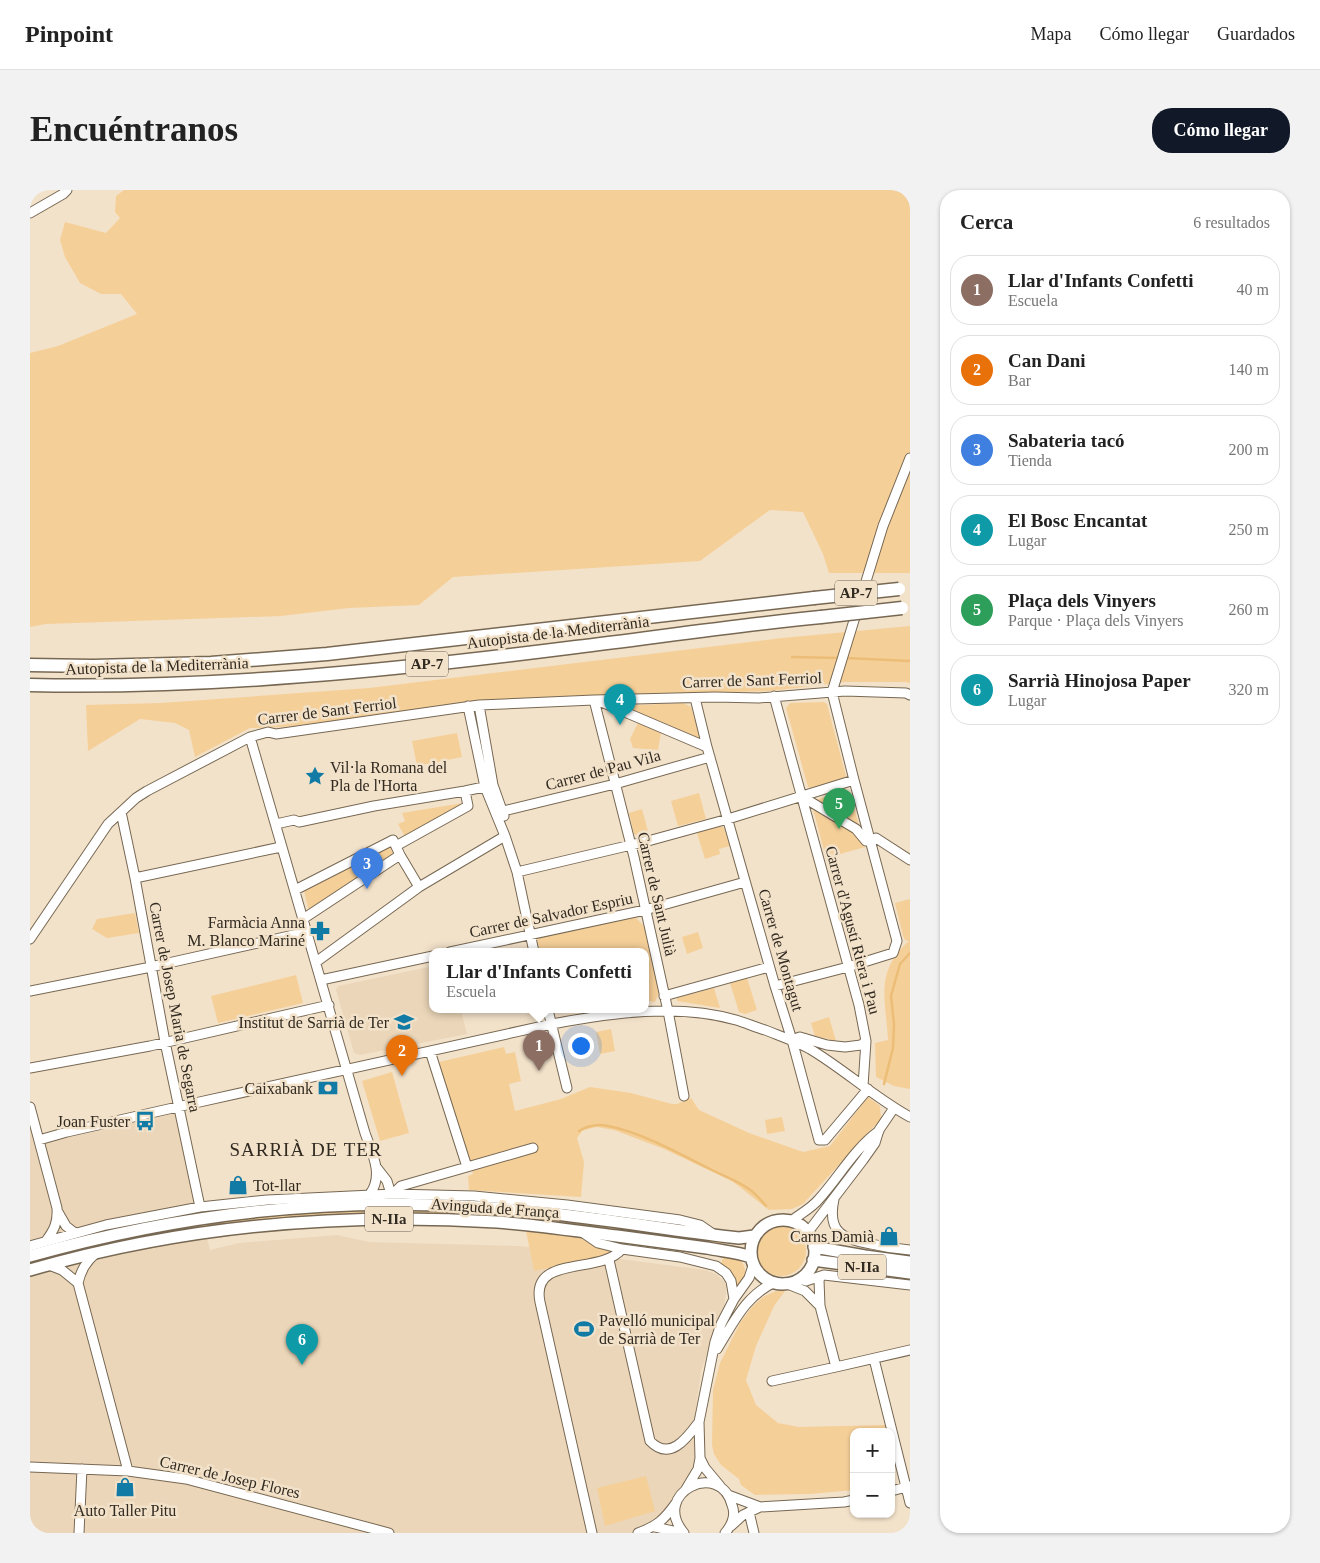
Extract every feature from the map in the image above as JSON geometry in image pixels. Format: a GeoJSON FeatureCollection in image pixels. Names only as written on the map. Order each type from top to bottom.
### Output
{"type":"FeatureCollection","features":[{"type":"Feature","properties":{"kind":"highway","name":"Autopista de la Mediterrània"},"geometry":{"type":"LineString","coordinates":[[30,665],[212,664],[327,654],[904,588]]}},
{"type":"Feature","properties":{"kind":"highway","name":"Autopista de la Mediterrània"},"geometry":{"type":"LineString","coordinates":[[30,684],[100,686],[334,674],[574,647],[771,622],[906,608]]}},
{"type":"Feature","properties":{"kind":"main road","name":"Avinguda de França"},"geometry":{"type":"LineString","coordinates":[[30,1256],[183,1221],[234,1214],[329,1206],[387,1204],[494,1208],[566,1215],[739,1238],[754,1236]]}},
{"type":"Feature","properties":{"kind":"main road","name":"Avinguda de França"},"geometry":{"type":"LineString","coordinates":[[30,1270],[96,1253],[177,1237],[235,1228],[337,1220],[432,1219],[489,1222],[740,1253],[752,1260]]}},
{"type":"Feature","properties":{"kind":"main road"},"geometry":{"type":"LineString","coordinates":[[752,1260],[751,1246],[754,1236],[770,1222],[780,1220],[791,1221],[800,1225],[808,1232]]}},
{"type":"Feature","properties":{"kind":"main road","name":"N-IIa"},"geometry":{"type":"LineString","coordinates":[[800,1279],[813,1260],[814,1247],[808,1232]]}},
{"type":"Feature","properties":{"kind":"main road","name":"N-IIa"},"geometry":{"type":"LineString","coordinates":[[814,1247],[910,1262]]}},
{"type":"Feature","properties":{"kind":"main road","name":"N-IIa"},"geometry":{"type":"LineString","coordinates":[[752,1260],[761,1275],[780,1283]]}},
{"type":"Feature","properties":{"kind":"main road","name":"N-IIa"},"geometry":{"type":"LineString","coordinates":[[813,1260],[910,1273]]}},
{"type":"Feature","properties":{"kind":"main road"},"geometry":{"type":"LineString","coordinates":[[780,1283],[800,1279]]}},
{"type":"Feature","properties":{"kind":"street"},"geometry":{"type":"LineString","coordinates":[[30,213],[63,194],[66,190]]}},
{"type":"Feature","properties":{"kind":"street"},"geometry":{"type":"LineString","coordinates":[[775,986],[893,953],[897,941],[832,692],[884,526],[910,458]]}},
{"type":"Feature","properties":{"kind":"street","name":"Carrer de Sant Ferriol"},"geometry":{"type":"LineString","coordinates":[[30,939],[108,824],[121,812],[147,791],[250,737],[268,732],[276,734],[468,706],[594,700],[774,696],[832,692],[906,693],[910,695]]}},
{"type":"Feature","properties":{"kind":"street","name":"Carrer d'Agustí Riera i Pau"},"geometry":{"type":"LineString","coordinates":[[774,696],[859,1006],[866,1041],[865,1087]]}},
{"type":"Feature","properties":{"kind":"street","name":"Carrer de Montagut"},"geometry":{"type":"LineString","coordinates":[[695,698],[706,747],[792,1040],[819,1140],[825,1140],[865,1087]]}},
{"type":"Feature","properties":{"kind":"street","name":"Carrer de Sant Ferriol"},"geometry":{"type":"LineString","coordinates":[[594,700],[706,747]]}},
{"type":"Feature","properties":{"kind":"street","name":"Carrer de Sant Julià"},"geometry":{"type":"LineString","coordinates":[[594,700],[631,845],[668,1011],[684,1096]]}},
{"type":"Feature","properties":{"kind":"street"},"geometry":{"type":"LineString","coordinates":[[468,706],[489,786],[517,872],[533,948]]}},
{"type":"Feature","properties":{"kind":"street"},"geometry":{"type":"LineString","coordinates":[[479,706],[489,786],[503,811],[505,836]]}},
{"type":"Feature","properties":{"kind":"street"},"geometry":{"type":"LineString","coordinates":[[250,737],[377,1168],[387,1182],[392,1194],[401,1186],[533,1148]]}},
{"type":"Feature","properties":{"kind":"street","name":"Carrer de Pau Vila"},"geometry":{"type":"LineString","coordinates":[[503,811],[615,784],[710,757]]}},
{"type":"Feature","properties":{"kind":"street"},"geometry":{"type":"LineString","coordinates":[[517,872],[631,845],[728,819],[854,780]]}},
{"type":"Feature","properties":{"kind":"street"},"geometry":{"type":"LineString","coordinates":[[276,824],[294,820],[299,822],[374,806],[489,786]]}},
{"type":"Feature","properties":{"kind":"street"},"geometry":{"type":"LineString","coordinates":[[303,919],[398,851],[468,806],[465,791]]}},
{"type":"Feature","properties":{"kind":"street"},"geometry":{"type":"LineString","coordinates":[[802,796],[856,829],[866,841],[876,838],[910,860]]}},
{"type":"Feature","properties":{"kind":"street","name":"Carrer de Josep Maria de Segarra"},"geometry":{"type":"LineString","coordinates":[[121,812],[165,1042],[200,1207]]}},
{"type":"Feature","properties":{"kind":"street"},"geometry":{"type":"LineString","coordinates":[[316,962],[419,887],[505,836]]}},
{"type":"Feature","properties":{"kind":"street"},"geometry":{"type":"LineString","coordinates":[[295,890],[393,840],[419,887]]}},
{"type":"Feature","properties":{"kind":"street"},"geometry":{"type":"LineString","coordinates":[[135,878],[281,847]]}},
{"type":"Feature","properties":{"kind":"street","name":"Carrer de Salvador Espriu"},"geometry":{"type":"LineString","coordinates":[[468,948],[645,910],[745,882]]}},
{"type":"Feature","properties":{"kind":"street"},"geometry":{"type":"LineString","coordinates":[[30,991],[307,932]]}},
{"type":"Feature","properties":{"kind":"street"},"geometry":{"type":"LineString","coordinates":[[321,980],[429,957]]}},
{"type":"Feature","properties":{"kind":"street"},"geometry":{"type":"LineString","coordinates":[[664,996],[770,967]]}},
{"type":"Feature","properties":{"kind":"street"},"geometry":{"type":"LineString","coordinates":[[30,1068],[165,1042],[329,1005]]}},
{"type":"Feature","properties":{"kind":"street"},"geometry":{"type":"LineString","coordinates":[[649,1011],[699,1014],[735,1020],[792,1040],[910,1117]]}},
{"type":"Feature","properties":{"kind":"street"},"geometry":{"type":"LineString","coordinates":[[549,1013],[568,1088]]}},
{"type":"Feature","properties":{"kind":"street"},"geometry":{"type":"LineString","coordinates":[[39,1140],[552,1024],[622,1013]]}},
{"type":"Feature","properties":{"kind":"street"},"geometry":{"type":"LineString","coordinates":[[792,1040],[800,1037],[828,1045],[845,1047],[861,1045],[866,1041]]}},
{"type":"Feature","properties":{"kind":"street"},"geometry":{"type":"LineString","coordinates":[[430,1051],[466,1167]]}},
{"type":"Feature","properties":{"kind":"street"},"geometry":{"type":"LineString","coordinates":[[30,1107],[57,1209],[58,1220],[46,1241]]}},
{"type":"Feature","properties":{"kind":"street"},"geometry":{"type":"LineString","coordinates":[[808,1232],[875,1143],[879,1130],[894,1108]]}},
{"type":"Feature","properties":{"kind":"street"},"geometry":{"type":"LineString","coordinates":[[791,1221],[818,1201],[844,1166],[870,1137],[879,1130]]}},
{"type":"Feature","properties":{"kind":"street"},"geometry":{"type":"LineString","coordinates":[[370,1194],[376,1187],[377,1168]]}},
{"type":"Feature","properties":{"kind":"street","name":"Avinguda de França"},"geometry":{"type":"LineString","coordinates":[[30,1246],[113,1224],[200,1207],[267,1200],[370,1194],[474,1196],[576,1206],[680,1220],[700,1225],[715,1235]]}},
{"type":"Feature","properties":{"kind":"street"},"geometry":{"type":"LineString","coordinates":[[834,1199],[832,1207],[834,1225],[837,1232],[846,1239],[910,1250]]}},
{"type":"Feature","properties":{"kind":"street"},"geometry":{"type":"LineString","coordinates":[[57,1209],[66,1226],[75,1233]]}},
{"type":"Feature","properties":{"kind":"street"},"geometry":{"type":"LineString","coordinates":[[582,1232],[598,1243],[622,1249],[680,1257],[716,1266],[726,1273],[733,1288],[734,1300]]}},
{"type":"Feature","properties":{"kind":"street"},"geometry":{"type":"LineString","coordinates":[[592,1533],[538,1294],[538,1287],[545,1276],[552,1272],[609,1260],[622,1249]]}},
{"type":"Feature","properties":{"kind":"street"},"geometry":{"type":"LineString","coordinates":[[680,1257],[710,1249]]}},
{"type":"Feature","properties":{"kind":"street"},"geometry":{"type":"LineString","coordinates":[[96,1253],[86,1263],[78,1283],[128,1471]]}},
{"type":"Feature","properties":{"kind":"street"},"geometry":{"type":"LineString","coordinates":[[609,1260],[650,1441],[654,1446],[662,1448],[676,1447],[699,1422]]}},
{"type":"Feature","properties":{"kind":"street"},"geometry":{"type":"LineString","coordinates":[[638,1533],[655,1527],[668,1515],[698,1470],[700,1458],[699,1422],[715,1342],[721,1324],[749,1278],[752,1260]]}},
{"type":"Feature","properties":{"kind":"street"},"geometry":{"type":"LineString","coordinates":[[49,1265],[62,1270],[78,1283]]}},
{"type":"Feature","properties":{"kind":"street"},"geometry":{"type":"LineString","coordinates":[[821,1276],[819,1280],[820,1306],[836,1366]]}},
{"type":"Feature","properties":{"kind":"street"},"geometry":{"type":"LineString","coordinates":[[800,1279],[806,1281],[821,1276],[847,1277],[910,1285]]}},
{"type":"Feature","properties":{"kind":"street"},"geometry":{"type":"LineString","coordinates":[[714,1354],[740,1312],[754,1295],[780,1283],[805,1291],[820,1306]]}},
{"type":"Feature","properties":{"kind":"street"},"geometry":{"type":"LineString","coordinates":[[772,1381],[910,1350]]}},
{"type":"Feature","properties":{"kind":"street"},"geometry":{"type":"LineString","coordinates":[[874,1359],[908,1486],[910,1503]]}},
{"type":"Feature","properties":{"kind":"street"},"geometry":{"type":"LineString","coordinates":[[700,1458],[705,1468],[726,1492],[734,1508],[733,1517],[727,1531]]}},
{"type":"Feature","properties":{"kind":"street","name":"Carrer de Josep Flores"},"geometry":{"type":"LineString","coordinates":[[30,1467],[128,1471],[186,1479],[389,1533]]}},
{"type":"Feature","properties":{"kind":"street"},"geometry":{"type":"LineString","coordinates":[[79,1533],[82,1469]]}},
{"type":"Feature","properties":{"kind":"street"},"geometry":{"type":"LineString","coordinates":[[686,1489],[702,1482],[711,1483],[760,1508]]}},
{"type":"Feature","properties":{"kind":"street"},"geometry":{"type":"LineString","coordinates":[[895,1490],[908,1486]]}},
{"type":"Feature","properties":{"kind":"street"},"geometry":{"type":"LineString","coordinates":[[727,1531],[749,1512],[760,1508],[850,1501]]}},
{"type":"Feature","properties":{"kind":"street"},"geometry":{"type":"LineString","coordinates":[[676,1503],[676,1520],[683,1533]]}},
{"type":"Feature","properties":{"kind":"street"},"geometry":{"type":"LineString","coordinates":[[749,1512],[754,1533]]}},
{"type":"Feature","properties":{"kind":"street"},"geometry":{"type":"LineString","coordinates":[[655,1527],[683,1533]]}},
{"type":"Feature","properties":{"kind":"shaded area"},"geometry":{"type":"Polygon","coordinates":[[[124,190],[910,190],[910,573],[829,573],[823,554],[803,512],[770,510],[700,561],[453,577],[419,605],[349,608],[281,616],[46,624],[30,627],[30,353],[58,346],[137,314],[121,294],[101,294],[80,283],[65,257],[60,240],[65,222],[106,233],[120,218],[115,212],[116,196],[124,190]]]}},
{"type":"Feature","properties":{"kind":"shaded area"},"geometry":{"type":"Polygon","coordinates":[[[910,626],[910,683],[845,682],[770,691],[480,700],[349,719],[282,727],[250,728],[195,757],[189,730],[175,723],[140,719],[88,751],[86,705],[161,703],[369,688],[782,638],[910,626]]]}},
{"type":"Feature","properties":{"kind":"shaded area"},"geometry":{"type":"Polygon","coordinates":[[[824,702],[827,704],[846,776],[844,779],[812,788],[808,787],[786,708],[790,703],[824,702]]]}},
{"type":"Feature","properties":{"kind":"shaded area"},"geometry":{"type":"Polygon","coordinates":[[[683,703],[691,707],[701,741],[618,706],[683,703]]]}},
{"type":"Feature","properties":{"kind":"shaded area"},"geometry":{"type":"Polygon","coordinates":[[[638,723],[661,733],[658,750],[633,748],[630,739],[638,723]]]}},
{"type":"Feature","properties":{"kind":"shaded area"},"geometry":{"type":"Polygon","coordinates":[[[457,733],[462,757],[417,766],[412,741],[457,733]]]}},
{"type":"Feature","properties":{"kind":"shaded area"},"geometry":{"type":"Polygon","coordinates":[[[845,791],[850,793],[865,847],[826,858],[812,805],[818,799],[845,791]]]}},
{"type":"Feature","properties":{"kind":"shaded area"},"geometry":{"type":"Polygon","coordinates":[[[699,793],[706,819],[678,826],[671,801],[699,793]]]}},
{"type":"Feature","properties":{"kind":"shaded area"},"geometry":{"type":"Polygon","coordinates":[[[463,803],[405,837],[398,824],[405,821],[402,813],[463,803]]]}},
{"type":"Feature","properties":{"kind":"shaded area"},"geometry":{"type":"Polygon","coordinates":[[[642,809],[649,835],[640,837],[634,834],[629,813],[642,809]]]}},
{"type":"Feature","properties":{"kind":"shaded area"},"geometry":{"type":"Polygon","coordinates":[[[720,826],[724,828],[730,846],[719,849],[720,854],[705,859],[697,833],[720,826]]]}},
{"type":"Feature","properties":{"kind":"shaded area"},"geometry":{"type":"Polygon","coordinates":[[[390,847],[394,855],[312,910],[308,908],[304,891],[390,847]]]}},
{"type":"Feature","properties":{"kind":"shaded area"},"geometry":{"type":"Polygon","coordinates":[[[910,899],[910,1089],[894,1086],[876,1077],[875,1043],[888,1040],[885,999],[886,975],[898,953],[909,941],[905,940],[903,936],[895,903],[910,899]]]}},
{"type":"Feature","properties":{"kind":"shaded area"},"geometry":{"type":"Polygon","coordinates":[[[135,913],[139,933],[107,938],[92,929],[97,919],[135,913]]]}},
{"type":"Feature","properties":{"kind":"shaded area"},"geometry":{"type":"Polygon","coordinates":[[[634,916],[644,926],[661,989],[655,1002],[649,1001],[649,948],[539,948],[536,935],[634,916]]]}},
{"type":"Feature","properties":{"kind":"shaded area"},"geometry":{"type":"Polygon","coordinates":[[[698,932],[703,948],[687,954],[682,937],[698,932]]]}},
{"type":"Feature","properties":{"kind":"shaded area","name":"Institut de Sarrià de Ter"},"geometry":{"type":"Polygon","coordinates":[[[429,967],[429,1013],[462,1013],[467,1034],[360,1055],[354,1053],[336,990],[338,986],[429,967]]]}},
{"type":"Feature","properties":{"kind":"shaded area"},"geometry":{"type":"Polygon","coordinates":[[[296,975],[303,1003],[218,1023],[211,996],[296,975]]]}},
{"type":"Feature","properties":{"kind":"shaded area"},"geometry":{"type":"Polygon","coordinates":[[[747,978],[757,1010],[745,1014],[739,1012],[730,983],[747,978]]]}},
{"type":"Feature","properties":{"kind":"shaded area"},"geometry":{"type":"Polygon","coordinates":[[[714,988],[720,1008],[677,1001],[677,998],[714,988]]]}},
{"type":"Feature","properties":{"kind":"shaded area"},"geometry":{"type":"Polygon","coordinates":[[[829,1017],[836,1041],[815,1036],[811,1023],[829,1017]]]}},
{"type":"Feature","properties":{"kind":"shaded area"},"geometry":{"type":"Polygon","coordinates":[[[611,1029],[615,1051],[600,1054],[596,1032],[611,1029]]]}},
{"type":"Feature","properties":{"kind":"shaded area"},"geometry":{"type":"Polygon","coordinates":[[[504,1047],[506,1054],[515,1052],[521,1081],[509,1084],[515,1111],[561,1099],[590,1087],[631,1093],[672,1104],[677,1104],[691,1098],[699,1110],[749,1133],[803,1152],[830,1146],[868,1097],[880,1106],[881,1119],[803,1204],[792,1209],[769,1210],[732,1181],[664,1149],[614,1130],[597,1127],[583,1130],[577,1138],[584,1162],[581,1197],[469,1190],[468,1176],[473,1174],[439,1062],[504,1047]]]}},
{"type":"Feature","properties":{"kind":"shaded area"},"geometry":{"type":"Polygon","coordinates":[[[392,1072],[409,1133],[380,1141],[362,1081],[392,1072]]]}},
{"type":"Feature","properties":{"kind":"shaded area"},"geometry":{"type":"Polygon","coordinates":[[[177,1113],[210,1250],[239,1243],[337,1235],[369,1242],[520,1246],[705,1270],[716,1274],[726,1283],[726,1293],[724,1306],[701,1371],[695,1415],[695,1474],[676,1492],[665,1513],[669,1533],[30,1533],[30,1123],[36,1145],[177,1113]]]}},
{"type":"Feature","properties":{"kind":"shaded area"},"geometry":{"type":"Polygon","coordinates":[[[782,1117],[785,1131],[767,1134],[765,1120],[782,1117]]]}},
{"type":"Feature","properties":{"kind":"shaded area"},"geometry":{"type":"Polygon","coordinates":[[[392,1198],[462,1199],[564,1208],[563,1210],[384,1200],[112,1231],[111,1229],[182,1214],[229,1208],[392,1198]]]}},
{"type":"Feature","properties":{"kind":"shaded area"},"geometry":{"type":"Polygon","coordinates":[[[394,1209],[455,1210],[563,1219],[562,1224],[387,1213],[324,1216],[182,1230],[113,1244],[112,1240],[190,1224],[308,1212],[394,1209]]]}},
{"type":"Feature","properties":{"kind":"shaded area"},"geometry":{"type":"Polygon","coordinates":[[[567,1220],[722,1241],[721,1246],[567,1225],[567,1220]]]}},
{"type":"Feature","properties":{"kind":"shaded area"},"geometry":{"type":"Polygon","coordinates":[[[781,1226],[790,1228],[801,1237],[806,1251],[804,1260],[795,1271],[781,1276],[772,1274],[761,1265],[756,1251],[758,1242],[767,1231],[781,1226]]]}},
{"type":"Feature","properties":{"kind":"shaded area"},"geometry":{"type":"Polygon","coordinates":[[[526,1231],[577,1237],[614,1252],[600,1257],[534,1271],[526,1231]]]}},
{"type":"Feature","properties":{"kind":"shaded area"},"geometry":{"type":"Polygon","coordinates":[[[724,1256],[739,1258],[744,1267],[744,1278],[736,1290],[720,1265],[724,1256]]]}},
{"type":"Feature","properties":{"kind":"shaded area"},"geometry":{"type":"Polygon","coordinates":[[[776,1291],[785,1291],[774,1306],[756,1346],[746,1380],[756,1405],[778,1423],[799,1427],[886,1425],[887,1428],[850,1428],[850,1490],[810,1494],[755,1495],[741,1485],[739,1479],[721,1465],[714,1454],[712,1445],[713,1390],[720,1363],[740,1323],[752,1307],[763,1297],[776,1291]]]}},
{"type":"Feature","properties":{"kind":"shaded area"},"geometry":{"type":"Polygon","coordinates":[[[646,1476],[655,1511],[605,1526],[597,1488],[646,1476]]]}},
{"type":"Feature","properties":{"kind":"waterway"},"geometry":{"type":"LineString","coordinates":[[792,657],[840,658]]}},
{"type":"Feature","properties":{"kind":"waterway"},"geometry":{"type":"LineString","coordinates":[[846,658],[910,661]]}},
{"type":"Feature","properties":{"kind":"waterway"},"geometry":{"type":"LineString","coordinates":[[884,1084],[893,1048],[894,1024],[891,996],[900,964],[910,953]]}},
{"type":"Feature","properties":{"kind":"waterway"},"geometry":{"type":"LineString","coordinates":[[579,1131],[593,1126],[604,1125],[634,1133],[675,1151],[740,1184],[754,1193],[766,1206]]}},
{"type":"Feature","properties":{"kind":"place","name":"El Bosc Encantat"},"geometry":{"type":"Point","coordinates":[620,725]}},
{"type":"Feature","properties":{"kind":"place","name":"Vil·la Romana del Pla de l'Horta"},"geometry":{"type":"Point","coordinates":[315,776]}},
{"type":"Feature","properties":{"kind":"place","name":"Plaça dels Vinyers"},"geometry":{"type":"Point","coordinates":[839,829]}},
{"type":"Feature","properties":{"kind":"place","name":"Sabateria tacó"},"geometry":{"type":"Point","coordinates":[367,889]}},
{"type":"Feature","properties":{"kind":"place","name":"Farmàcia Anna M. Blanco Mariné"},"geometry":{"type":"Point","coordinates":[320,931]}},
{"type":"Feature","properties":{"kind":"place","name":"Institut de Sarrià de Ter"},"geometry":{"type":"Point","coordinates":[404,1022]}},
{"type":"Feature","properties":{"kind":"place","name":"Llar d'Infants Confetti"},"geometry":{"type":"Point","coordinates":[539,1071]}},
{"type":"Feature","properties":{"kind":"place","name":"Can Dani"},"geometry":{"type":"Point","coordinates":[402,1076]}},
{"type":"Feature","properties":{"kind":"place","name":"Caixabank"},"geometry":{"type":"Point","coordinates":[328,1088]}},
{"type":"Feature","properties":{"kind":"place","name":"Joan Fuster"},"geometry":{"type":"Point","coordinates":[145,1121]}},
{"type":"Feature","properties":{"kind":"place","name":"Tot-llar"},"geometry":{"type":"Point","coordinates":[238,1185]}},
{"type":"Feature","properties":{"kind":"place","name":"Carns Damià"},"geometry":{"type":"Point","coordinates":[889,1236]}},
{"type":"Feature","properties":{"kind":"place","name":"Pavelló municipal de Sarrià de Ter"},"geometry":{"type":"Point","coordinates":[584,1329]}},
{"type":"Feature","properties":{"kind":"place","name":"Sarrià Hinojosa Paper"},"geometry":{"type":"Point","coordinates":[302,1365]}},
{"type":"Feature","properties":{"kind":"place","name":"Auto Taller Pitu"},"geometry":{"type":"Point","coordinates":[125,1487]}},
{"type":"Feature","properties":{"kind":"district","name":"SARRIÀ DE TER"},"geometry":{"type":"Point","coordinates":[306,1149]}}]}
